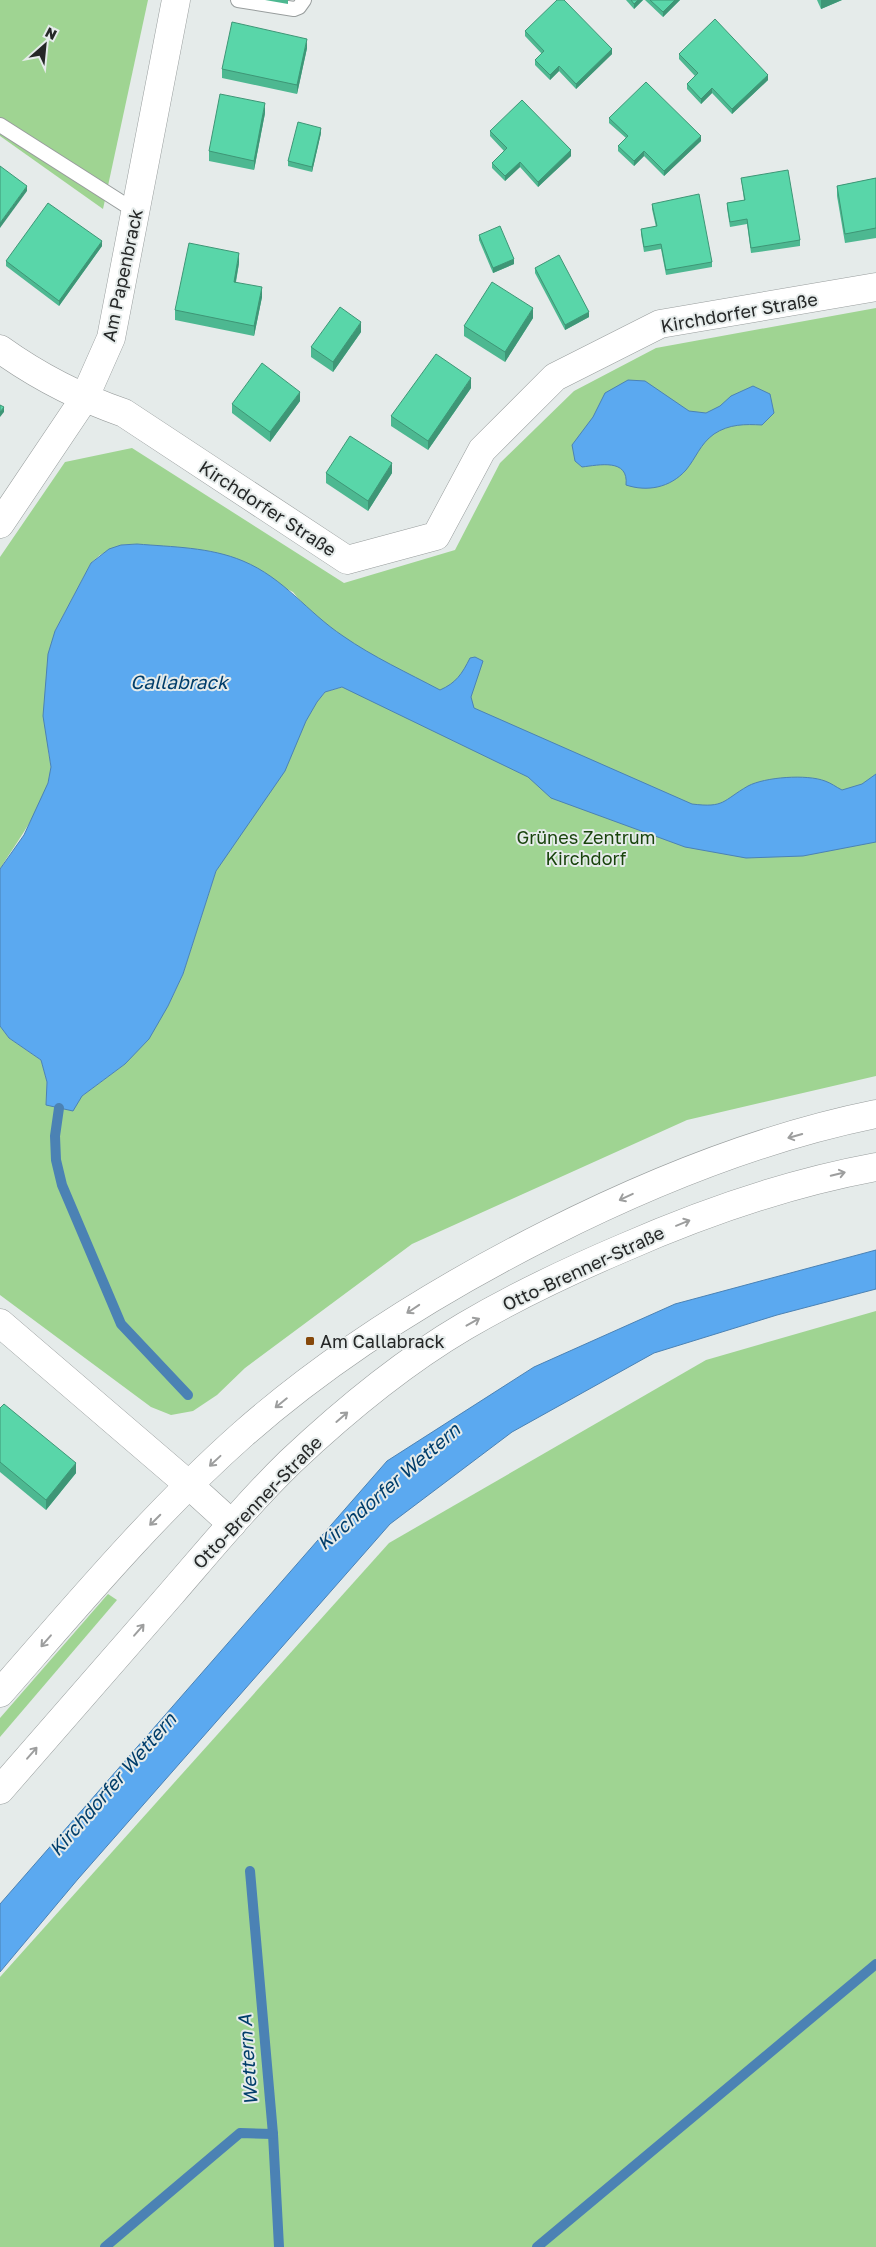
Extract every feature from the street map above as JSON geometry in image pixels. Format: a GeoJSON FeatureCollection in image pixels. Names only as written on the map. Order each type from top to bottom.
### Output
{"type":"FeatureCollection","features":[{"type":"Feature","properties":{"kind":"main road","name":"Am Papenbrack"},"geometry":{"type":"LineString","coordinates":[[0,524],[84,399],[111,338],[176,0]]}},
{"type":"Feature","properties":{"kind":"main road","name":"Kirchdorfer Straße"},"geometry":{"type":"LineString","coordinates":[[0,349],[34,373],[84,399],[124,413],[347,560],[436,536],[482,450],[555,377],[611,347],[660,324],[876,287]]}},
{"type":"Feature","properties":{"kind":"main road"},"geometry":{"type":"LineString","coordinates":[[0,1693],[131,1544],[249,1429],[323,1370],[420,1304],[459,1280],[643,1189],[753,1148],[876,1114]]}},
{"type":"Feature","properties":{"kind":"main road","name":"Otto-Brenner-Straße"},"geometry":{"type":"LineString","coordinates":[[0,1790],[232,1524],[290,1463],[355,1405],[419,1357],[463,1327],[581,1266],[715,1210],[841,1173],[876,1166]]}},
{"type":"Feature","properties":{"kind":"main road"},"geometry":{"type":"LineString","coordinates":[[0,1323],[232,1524]]}},
{"type":"Feature","properties":{"kind":"lane"},"geometry":{"type":"LineString","coordinates":[[238,0],[294,9],[299,7],[304,0]]}},
{"type":"Feature","properties":{"kind":"lane"},"geometry":{"type":"LineString","coordinates":[[0,125],[136,211]]}},
{"type":"Feature","properties":{"kind":"green space"},"geometry":{"type":"Polygon","coordinates":[[[0,0],[148,0],[103,209],[0,136],[0,0]]]}},
{"type":"Feature","properties":{"kind":"green space","name":"Grünes Zentrum Kirchdorf"},"geometry":{"type":"Polygon","coordinates":[[[876,308],[876,1076],[687,1120],[412,1244],[245,1368],[217,1395],[193,1411],[171,1415],[151,1407],[0,1295],[0,1026],[9,1038],[41,1060],[47,1082],[46,1105],[82,1096],[125,1064],[168,1006],[183,974],[216,871],[317,702],[325,692],[343,687],[305,607],[293,592],[214,552],[137,544],[121,545],[100,555],[91,563],[55,631],[48,750],[51,769],[49,782],[31,821],[0,869],[0,557],[65,462],[132,448],[344,583],[455,550],[500,463],[574,391],[656,348],[876,308]]]}},
{"type":"Feature","properties":{"kind":"green space"},"geometry":{"type":"Polygon","coordinates":[[[876,1311],[876,2247],[0,2247],[0,1977],[389,1543],[706,1360],[876,1311]]]}},
{"type":"Feature","properties":{"kind":"green space"},"geometry":{"type":"Polygon","coordinates":[[[108,1594],[117,1600],[0,1737],[0,1718],[108,1594]]]}},
{"type":"Feature","properties":{"kind":"water"},"geometry":{"type":"Polygon","coordinates":[[[628,380],[645,381],[689,411],[706,413],[720,406],[731,396],[753,386],[770,394],[774,413],[762,425],[737,425],[725,428],[714,434],[686,470],[666,485],[650,488],[634,487],[626,485],[626,476],[618,467],[604,465],[582,467],[575,461],[572,445],[593,417],[605,393],[628,380]]]}},
{"type":"Feature","properties":{"kind":"water","name":"Callabrack"},"geometry":{"type":"Polygon","coordinates":[[[137,544],[204,550],[230,556],[258,568],[283,586],[330,627],[354,644],[440,690],[454,681],[470,658],[475,657],[483,661],[471,697],[474,708],[692,804],[717,804],[748,786],[765,780],[797,777],[817,779],[842,790],[862,784],[876,774],[876,842],[803,856],[746,858],[685,847],[551,798],[528,777],[342,687],[325,692],[306,721],[285,771],[216,871],[183,974],[168,1006],[149,1039],[125,1064],[82,1096],[73,1111],[46,1105],[47,1082],[41,1060],[9,1038],[0,1026],[0,869],[24,835],[48,783],[51,767],[43,716],[48,654],[55,631],[91,563],[109,549],[121,545],[137,544]]]}},
{"type":"Feature","properties":{"kind":"water","name":"Kirchdorfer Wettern"},"geometry":{"type":"Polygon","coordinates":[[[876,1250],[876,1289],[777,1315],[654,1353],[512,1432],[390,1524],[78,1879],[0,1972],[0,1904],[387,1461],[534,1367],[675,1304],[876,1250]]]}},
{"type":"Feature","properties":{"kind":"building"},"geometry":{"type":"Polygon","coordinates":[[[557,0],[564,0],[612,49],[576,84],[559,66],[550,75],[535,60],[544,51],[525,31],[557,0]]]}},
{"type":"Feature","properties":{"kind":"building"},"geometry":{"type":"Polygon","coordinates":[[[650,0],[675,0],[663,12],[650,0]]]}},
{"type":"Feature","properties":{"kind":"building"},"geometry":{"type":"Polygon","coordinates":[[[715,19],[768,75],[732,109],[712,88],[701,99],[687,84],[698,73],[679,54],[715,19]]]}},
{"type":"Feature","properties":{"kind":"building"},"geometry":{"type":"Polygon","coordinates":[[[232,22],[307,39],[297,85],[222,69],[232,22]]]}},
{"type":"Feature","properties":{"kind":"building"},"geometry":{"type":"Polygon","coordinates":[[[646,82],[701,136],[664,171],[644,151],[634,161],[618,146],[628,136],[609,118],[646,82]]]}},
{"type":"Feature","properties":{"kind":"building"},"geometry":{"type":"Polygon","coordinates":[[[220,94],[265,103],[254,161],[209,151],[220,94]]]}},
{"type":"Feature","properties":{"kind":"building"},"geometry":{"type":"Polygon","coordinates":[[[522,100],[571,150],[538,182],[520,162],[505,176],[492,163],[507,148],[490,131],[522,100]]]}},
{"type":"Feature","properties":{"kind":"building"},"geometry":{"type":"Polygon","coordinates":[[[298,122],[321,128],[312,167],[288,161],[298,122]]]}},
{"type":"Feature","properties":{"kind":"building"},"geometry":{"type":"Polygon","coordinates":[[[0,166],[27,186],[0,223],[0,166]]]}},
{"type":"Feature","properties":{"kind":"building"},"geometry":{"type":"Polygon","coordinates":[[[788,170],[800,240],[751,248],[747,219],[730,222],[727,203],[745,200],[741,178],[788,170]]]}},
{"type":"Feature","properties":{"kind":"building"},"geometry":{"type":"Polygon","coordinates":[[[876,178],[876,228],[845,234],[837,186],[876,178]]]}},
{"type":"Feature","properties":{"kind":"building"},"geometry":{"type":"Polygon","coordinates":[[[699,194],[712,262],[666,270],[661,244],[644,247],[641,229],[657,226],[652,204],[699,194]]]}},
{"type":"Feature","properties":{"kind":"building"},"geometry":{"type":"Polygon","coordinates":[[[48,203],[102,241],[59,301],[6,261],[48,203]]]}},
{"type":"Feature","properties":{"kind":"building"},"geometry":{"type":"Polygon","coordinates":[[[500,226],[514,259],[493,268],[479,235],[500,226]]]}},
{"type":"Feature","properties":{"kind":"building"},"geometry":{"type":"Polygon","coordinates":[[[189,243],[239,253],[234,282],[262,287],[254,326],[175,310],[189,243]]]}},
{"type":"Feature","properties":{"kind":"building"},"geometry":{"type":"Polygon","coordinates":[[[559,255],[589,312],[565,325],[535,268],[559,255]]]}},
{"type":"Feature","properties":{"kind":"building"},"geometry":{"type":"Polygon","coordinates":[[[492,282],[533,308],[505,352],[464,326],[492,282]]]}},
{"type":"Feature","properties":{"kind":"building"},"geometry":{"type":"Polygon","coordinates":[[[340,307],[361,322],[333,362],[311,347],[340,307]]]}},
{"type":"Feature","properties":{"kind":"building"},"geometry":{"type":"Polygon","coordinates":[[[436,354],[471,378],[428,441],[391,416],[436,354]]]}},
{"type":"Feature","properties":{"kind":"building"},"geometry":{"type":"Polygon","coordinates":[[[262,363],[300,392],[270,432],[232,404],[262,363]]]}},
{"type":"Feature","properties":{"kind":"building"},"geometry":{"type":"Polygon","coordinates":[[[350,436],[392,463],[368,501],[326,473],[350,436]]]}},
{"type":"Feature","properties":{"kind":"building"},"geometry":{"type":"Polygon","coordinates":[[[4,1404],[76,1463],[46,1500],[0,1462],[0,1408],[4,1404]]]}},
{"type":"Feature","properties":{"kind":"waterway"},"geometry":{"type":"LineString","coordinates":[[59,1108],[55,1136],[56,1160],[62,1185],[121,1324],[188,1395]]}},
{"type":"Feature","properties":{"kind":"waterway","name":"Wettern A"},"geometry":{"type":"LineString","coordinates":[[250,1871],[273,2134],[279,2247]]}},
{"type":"Feature","properties":{"kind":"waterway"},"geometry":{"type":"LineString","coordinates":[[537,2247],[876,1964]]}},
{"type":"Feature","properties":{"kind":"waterway"},"geometry":{"type":"LineString","coordinates":[[105,2247],[240,2133],[273,2134]]}},
{"type":"Feature","properties":{"kind":"place","name":"Am Callabrack"},"geometry":{"type":"Point","coordinates":[310,1341]}}]}
